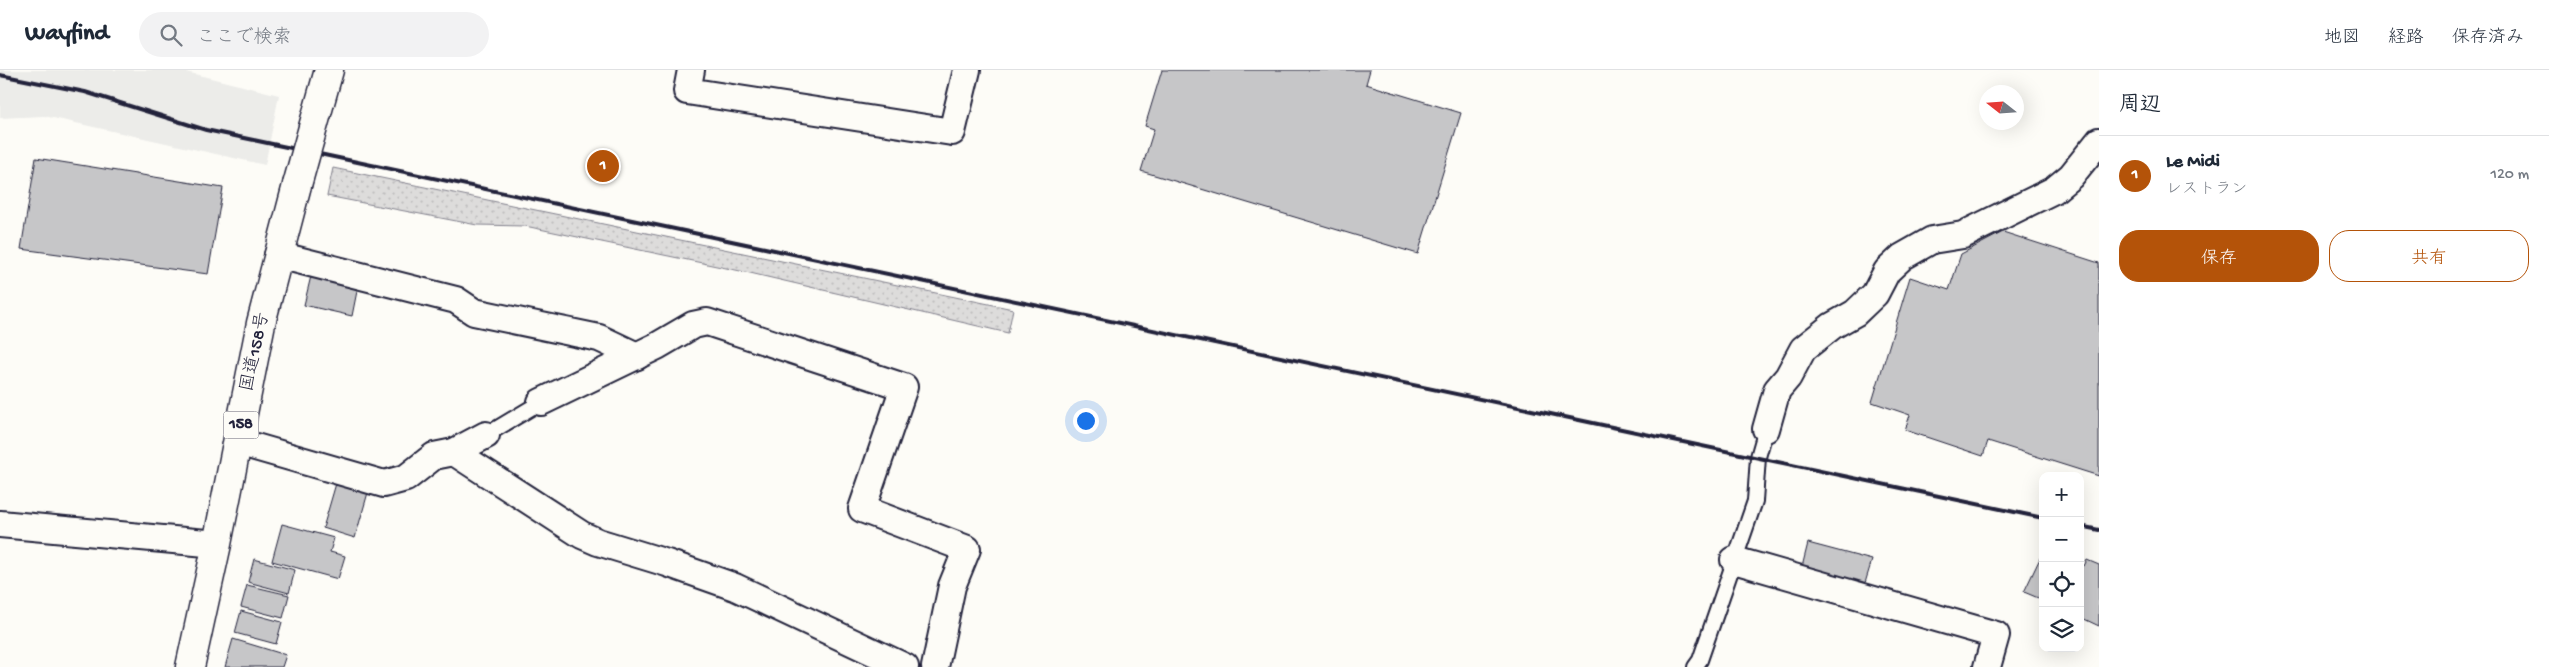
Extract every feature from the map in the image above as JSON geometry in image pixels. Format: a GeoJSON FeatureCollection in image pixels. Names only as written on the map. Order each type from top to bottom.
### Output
{"type":"FeatureCollection","features":[{"type":"Feature","properties":{"kind":"highway","name":"国道158号"},"geometry":{"type":"LineString","coordinates":[[190,667],[238,442],[261,322],[329,70]]}},
{"type":"Feature","properties":{"kind":"street"},"geometry":{"type":"LineString","coordinates":[[691,70],[687,92],[952,132],[967,70]]}},
{"type":"Feature","properties":{"kind":"street"},"geometry":{"type":"LineString","coordinates":[[1766,429],[1777,390],[1788,377],[1804,349],[1832,326],[1854,313],[1875,294],[1887,271],[1902,257],[1932,240],[1963,235],[2054,190],[2071,176],[2099,141]]}},
{"type":"Feature","properties":{"kind":"street"},"geometry":{"type":"LineString","coordinates":[[278,255],[456,300],[474,312],[600,338],[637,356]]}},
{"type":"Feature","properties":{"kind":"street"},"geometry":{"type":"LineString","coordinates":[[541,402],[637,356],[693,325],[706,322],[904,387],[862,509],[967,549],[952,586],[935,667]]}},
{"type":"Feature","properties":{"kind":"street"},"geometry":{"type":"LineString","coordinates":[[238,442],[384,484],[406,478],[434,456],[454,452],[486,435]]}},
{"type":"Feature","properties":{"kind":"street"},"geometry":{"type":"LineString","coordinates":[[454,452],[582,535],[736,588],[905,667]]}},
{"type":"Feature","properties":{"kind":"street"},"geometry":{"type":"LineString","coordinates":[[0,524],[217,544]]}},
{"type":"Feature","properties":{"kind":"street"},"geometry":{"type":"LineString","coordinates":[[1734,560],[1996,635],[1987,667]]}},
{"type":"Feature","properties":{"kind":"lane"},"geometry":{"type":"LineString","coordinates":[[486,435],[541,402]]}},
{"type":"Feature","properties":{"kind":"lane"},"geometry":{"type":"LineString","coordinates":[[1695,667],[1755,501],[1758,457],[1766,429]]}},
{"type":"Feature","properties":{"kind":"shaded area"},"geometry":{"type":"Polygon","coordinates":[[[0,70],[178,70],[279,95],[265,165],[44,116],[0,118],[0,70]]]}},
{"type":"Feature","properties":{"kind":"shaded area"},"geometry":{"type":"Polygon","coordinates":[[[333,168],[1013,309],[1008,333],[750,273],[525,226],[477,225],[327,196],[333,168]]]}},
{"type":"Feature","properties":{"kind":"building"},"geometry":{"type":"Polygon","coordinates":[[[1162,70],[1370,70],[1366,84],[1461,113],[1418,254],[1141,171],[1154,129],[1145,126],[1162,70]]]}},
{"type":"Feature","properties":{"kind":"building"},"geometry":{"type":"Polygon","coordinates":[[[36,158],[223,188],[208,274],[21,249],[36,158]]]}},
{"type":"Feature","properties":{"kind":"building"},"geometry":{"type":"Polygon","coordinates":[[[2003,232],[2099,263],[2099,476],[1988,441],[1983,456],[1905,430],[1910,415],[1872,402],[1910,277],[1949,290],[1961,254],[2003,232]]]}},
{"type":"Feature","properties":{"kind":"building"},"geometry":{"type":"Polygon","coordinates":[[[311,276],[358,286],[352,316],[304,305],[311,276]]]}},
{"type":"Feature","properties":{"kind":"building"},"geometry":{"type":"Polygon","coordinates":[[[337,480],[369,489],[355,538],[323,528],[337,480]]]}},
{"type":"Feature","properties":{"kind":"building"},"geometry":{"type":"Polygon","coordinates":[[[282,524],[334,538],[330,552],[345,556],[338,579],[272,561],[282,524]]]}},
{"type":"Feature","properties":{"kind":"building"},"geometry":{"type":"Polygon","coordinates":[[[1808,543],[1872,560],[1865,583],[1802,567],[1808,543]]]}},
{"type":"Feature","properties":{"kind":"building"},"geometry":{"type":"Polygon","coordinates":[[[254,559],[295,570],[289,593],[248,582],[254,559]]]}},
{"type":"Feature","properties":{"kind":"building"},"geometry":{"type":"Polygon","coordinates":[[[2039,560],[2039,598],[2024,592],[2039,560]]]}},
{"type":"Feature","properties":{"kind":"building"},"geometry":{"type":"Polygon","coordinates":[[[2087,560],[2099,565],[2099,626],[2084,619],[2084,566],[2087,560]]]}},
{"type":"Feature","properties":{"kind":"building"},"geometry":{"type":"Polygon","coordinates":[[[247,585],[289,595],[283,618],[241,607],[247,585]]]}},
{"type":"Feature","properties":{"kind":"building"},"geometry":{"type":"Polygon","coordinates":[[[241,611],[282,622],[276,644],[235,633],[241,611]]]}},
{"type":"Feature","properties":{"kind":"building"},"geometry":{"type":"Polygon","coordinates":[[[233,639],[286,655],[282,667],[225,667],[233,639]]]}},
{"type":"Feature","properties":{"kind":"railway"},"geometry":{"type":"LineString","coordinates":[[0,75],[85,92],[206,130],[2039,517]]}},
{"type":"Feature","properties":{"kind":"railway"},"geometry":{"type":"LineString","coordinates":[[2084,527],[2099,530]]}},
{"type":"Feature","properties":{"kind":"place","name":"Le Midi"},"geometry":{"type":"Point","coordinates":[603,166]}}]}
